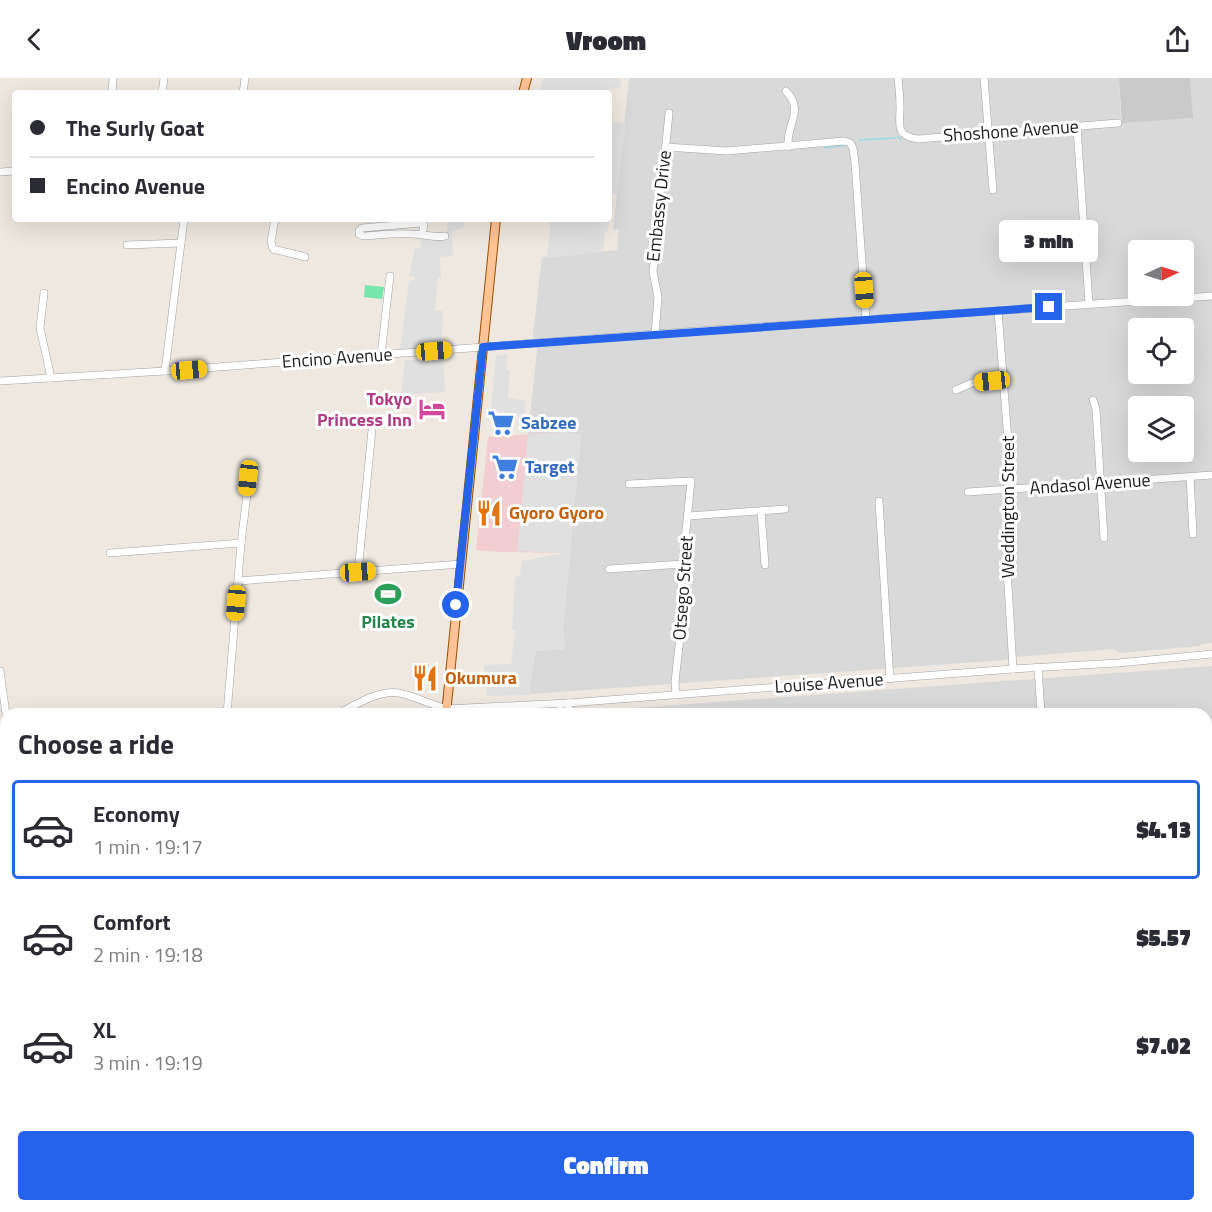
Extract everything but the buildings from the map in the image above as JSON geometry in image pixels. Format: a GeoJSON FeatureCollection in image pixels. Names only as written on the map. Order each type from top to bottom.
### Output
{"type":"FeatureCollection","features":[{"type":"Feature","properties":{"kind":"main road"},"geometry":{"type":"LineString","coordinates":[[446,708],[496,222]]}},
{"type":"Feature","properties":{"kind":"street","name":"Shoshone Avenue"},"geometry":{"type":"LineString","coordinates":[[898,78],[899,124],[905,135],[918,139],[1118,123]]}},
{"type":"Feature","properties":{"kind":"street"},"geometry":{"type":"LineString","coordinates":[[984,78],[993,190]]}},
{"type":"Feature","properties":{"kind":"street"},"geometry":{"type":"LineString","coordinates":[[786,91],[795,105],[795,113],[787,137],[788,147]]}},
{"type":"Feature","properties":{"kind":"street","name":"Embassy Drive"},"geometry":{"type":"LineString","coordinates":[[655,334],[658,297],[652,272],[669,113]]}},
{"type":"Feature","properties":{"kind":"street"},"geometry":{"type":"LineString","coordinates":[[1077,127],[1089,304]]}},
{"type":"Feature","properties":{"kind":"street"},"geometry":{"type":"LineString","coordinates":[[666,147],[720,151],[839,141],[850,143],[855,164],[866,319]]}},
{"type":"Feature","properties":{"kind":"street"},"geometry":{"type":"LineString","coordinates":[[165,371],[184,222]]}},
{"type":"Feature","properties":{"kind":"street"},"geometry":{"type":"LineString","coordinates":[[275,222],[272,247],[277,251],[305,257]]}},
{"type":"Feature","properties":{"kind":"street"},"geometry":{"type":"LineString","coordinates":[[422,235],[423,224],[391,230],[422,235],[445,236]]}},
{"type":"Feature","properties":{"kind":"street"},"geometry":{"type":"LineString","coordinates":[[127,245],[181,243]]}},
{"type":"Feature","properties":{"kind":"street"},"geometry":{"type":"LineString","coordinates":[[381,355],[390,276]]}},
{"type":"Feature","properties":{"kind":"street"},"geometry":{"type":"LineString","coordinates":[[44,294],[40,328],[51,378]]}},
{"type":"Feature","properties":{"kind":"street","name":"Encino Avenue"},"geometry":{"type":"LineString","coordinates":[[0,381],[1212,296]]}},
{"type":"Feature","properties":{"kind":"street","name":"Weddington Street"},"geometry":{"type":"LineString","coordinates":[[998,311],[1010,490],[1007,503],[1009,534],[1007,568],[1013,669]]}},
{"type":"Feature","properties":{"kind":"street"},"geometry":{"type":"LineString","coordinates":[[956,390],[972,383],[1002,380]]}},
{"type":"Feature","properties":{"kind":"street"},"geometry":{"type":"LineString","coordinates":[[1093,400],[1096,409],[1104,538]]}},
{"type":"Feature","properties":{"kind":"street"},"geometry":{"type":"LineString","coordinates":[[358,572],[372,430]]}},
{"type":"Feature","properties":{"kind":"street"},"geometry":{"type":"LineString","coordinates":[[227,708],[241,543],[250,471]]}},
{"type":"Feature","properties":{"kind":"street","name":"Andasol Avenue"},"geometry":{"type":"LineString","coordinates":[[968,492],[1212,475]]}},
{"type":"Feature","properties":{"kind":"street"},"geometry":{"type":"LineString","coordinates":[[1190,477],[1194,534]]}},
{"type":"Feature","properties":{"kind":"street","name":"Otsego Street"},"geometry":{"type":"LineString","coordinates":[[629,484],[691,481],[681,589],[682,619],[675,682],[676,695]]}},
{"type":"Feature","properties":{"kind":"street"},"geometry":{"type":"LineString","coordinates":[[879,501],[890,679]]}},
{"type":"Feature","properties":{"kind":"street"},"geometry":{"type":"LineString","coordinates":[[688,516],[785,509]]}},
{"type":"Feature","properties":{"kind":"street"},"geometry":{"type":"LineString","coordinates":[[761,511],[765,565]]}},
{"type":"Feature","properties":{"kind":"street"},"geometry":{"type":"LineString","coordinates":[[110,553],[241,543]]}},
{"type":"Feature","properties":{"kind":"street"},"geometry":{"type":"LineString","coordinates":[[238,580],[461,564]]}},
{"type":"Feature","properties":{"kind":"street"},"geometry":{"type":"LineString","coordinates":[[609,569],[683,564]]}},
{"type":"Feature","properties":{"kind":"street","name":"Louise Avenue"},"geometry":{"type":"LineString","coordinates":[[490,708],[1118,663],[1212,654]]}},
{"type":"Feature","properties":{"kind":"street"},"geometry":{"type":"LineString","coordinates":[[1038,667],[1041,708]]}},
{"type":"Feature","properties":{"kind":"street"},"geometry":{"type":"LineString","coordinates":[[0,671],[5,708]]}},
{"type":"Feature","properties":{"kind":"street","name":"Louise Avenue"},"geometry":{"type":"LineString","coordinates":[[349,708],[373,696],[390,693],[406,695],[438,708]]}},
{"type":"Feature","properties":{"kind":"street"},"geometry":{"type":"LineString","coordinates":[[563,708],[564,703]]}},
{"type":"Feature","properties":{"kind":"street"},"geometry":{"type":"LineString","coordinates":[[564,703],[566,708]]}},
{"type":"Feature","properties":{"kind":"shaded area"},"geometry":{"type":"Polygon","coordinates":[[[543,78],[618,78],[622,80],[620,88],[541,90],[543,78]]]}},
{"type":"Feature","properties":{"kind":"shaded area"},"geometry":{"type":"Polygon","coordinates":[[[629,78],[1119,78],[1121,122],[1192,118],[1190,78],[1212,78],[1212,643],[1120,653],[1112,649],[1016,657],[1005,660],[531,694],[529,689],[536,651],[565,649],[563,629],[581,436],[565,432],[528,435],[537,350],[533,335],[542,257],[617,250],[619,229],[613,230],[629,78]]]}},
{"type":"Feature","properties":{"kind":"shaded area"},"geometry":{"type":"Polygon","coordinates":[[[1119,78],[1190,78],[1193,118],[1122,123],[1119,78]]]}},
{"type":"Feature","properties":{"kind":"shaded area"},"geometry":{"type":"Polygon","coordinates":[[[626,122],[617,194],[612,195],[612,123],[626,122]]]}},
{"type":"Feature","properties":{"kind":"shaded area"},"geometry":{"type":"Polygon","coordinates":[[[448,222],[463,222],[464,227],[452,232],[453,256],[440,257],[441,278],[438,278],[435,311],[443,311],[441,344],[400,350],[409,281],[415,280],[415,276],[409,277],[415,248],[420,248],[423,234],[447,231],[448,222]]]}},
{"type":"Feature","properties":{"kind":"shaded area"},"geometry":{"type":"Polygon","coordinates":[[[551,222],[609,222],[608,231],[605,231],[603,252],[547,258],[551,222]]]}},
{"type":"Feature","properties":{"kind":"shaded area"},"geometry":{"type":"Polygon","coordinates":[[[507,354],[506,369],[510,370],[508,398],[526,401],[525,417],[491,410],[496,356],[507,354]]]}},
{"type":"Feature","properties":{"kind":"shaded area"},"geometry":{"type":"Polygon","coordinates":[[[443,358],[445,392],[401,395],[405,360],[443,358]]]}},
{"type":"Feature","properties":{"kind":"shaded area"},"geometry":{"type":"Polygon","coordinates":[[[565,432],[581,435],[570,553],[476,550],[488,437],[565,432]]]}},
{"type":"Feature","properties":{"kind":"shaded area"},"geometry":{"type":"Polygon","coordinates":[[[565,432],[581,435],[563,629],[565,649],[536,651],[530,695],[487,696],[484,665],[511,664],[515,630],[512,630],[515,577],[520,576],[522,561],[566,553],[517,551],[528,435],[565,432]]]}},
{"type":"Feature","properties":{"kind":"shaded area"},"geometry":{"type":"Polygon","coordinates":[[[1212,666],[1212,708],[633,708],[1212,666]]]}},
{"type":"Feature","properties":{"kind":"green space"},"geometry":{"type":"Polygon","coordinates":[[[365,285],[384,287],[382,299],[364,297],[365,285]]]}},
{"type":"Feature","properties":{"kind":"waterway"},"geometry":{"type":"LineString","coordinates":[[897,136],[901,140]]}},
{"type":"Feature","properties":{"kind":"waterway"},"geometry":{"type":"LineString","coordinates":[[859,140],[895,138]]}},
{"type":"Feature","properties":{"kind":"waterway"},"geometry":{"type":"LineString","coordinates":[[824,148],[847,145]]}},
{"type":"Feature","properties":{"kind":"place","name":"Tokyo Princess Inn"},"geometry":{"type":"Point","coordinates":[432,409]}},
{"type":"Feature","properties":{"kind":"place","name":"Sabzee"},"geometry":{"type":"Point","coordinates":[501,423]}},
{"type":"Feature","properties":{"kind":"place","name":"Target"},"geometry":{"type":"Point","coordinates":[505,467]}},
{"type":"Feature","properties":{"kind":"place","name":"Gyoro Gyoro"},"geometry":{"type":"Point","coordinates":[489,513]}},
{"type":"Feature","properties":{"kind":"place","name":"Pilates"},"geometry":{"type":"Point","coordinates":[388,594]}},
{"type":"Feature","properties":{"kind":"place","name":"Okumura"},"geometry":{"type":"Point","coordinates":[425,678]}},
{"type":"Feature","properties":{"kind":"route"},"geometry":{"type":"LineString","coordinates":[[456,605],[483,347],[1049,307]]}}]}
